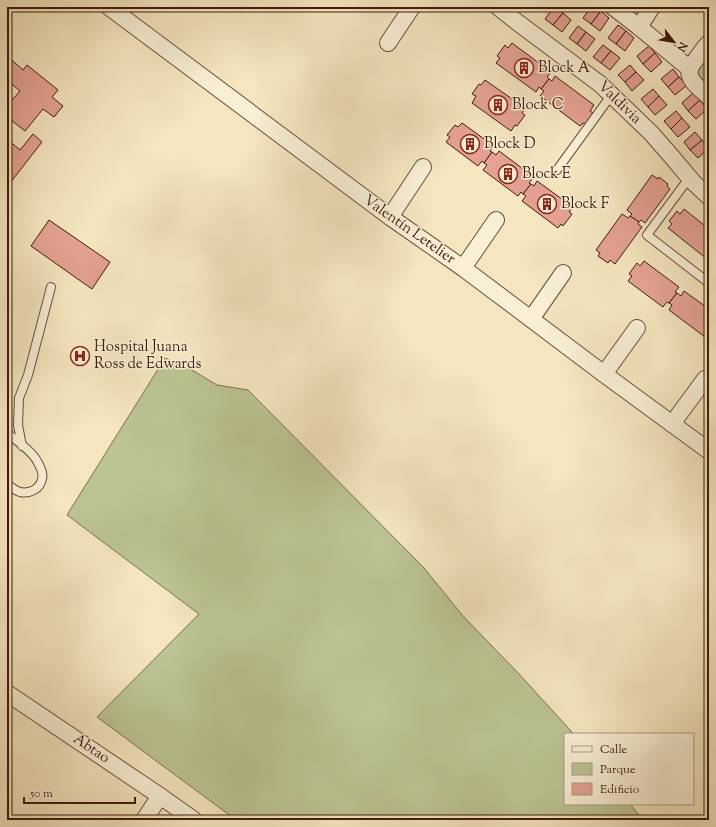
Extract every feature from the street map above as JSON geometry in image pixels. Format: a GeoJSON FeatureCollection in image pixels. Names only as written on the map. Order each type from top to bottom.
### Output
{"type":"FeatureCollection","features":[{"type":"Feature","properties":{"kind":"street","name":"Valentín Letelier"},"geometry":{"type":"LineString","coordinates":[[109,7],[390,217],[463,268],[709,451]]}},
{"type":"Feature","properties":{"kind":"street"},"geometry":{"type":"LineString","coordinates":[[388,43],[412,7]]}},
{"type":"Feature","properties":{"kind":"street","name":"Valdivia"},"geometry":{"type":"LineString","coordinates":[[498,7],[600,84],[651,133],[689,178],[709,197]]}},
{"type":"Feature","properties":{"kind":"street"},"geometry":{"type":"LineString","coordinates":[[613,7],[690,69]]}},
{"type":"Feature","properties":{"kind":"street"},"geometry":{"type":"LineString","coordinates":[[639,27],[652,7]]}},
{"type":"Feature","properties":{"kind":"street"},"geometry":{"type":"LineString","coordinates":[[709,43],[706,45],[690,69],[691,78],[693,81],[709,97]]}},
{"type":"Feature","properties":{"kind":"street"},"geometry":{"type":"LineString","coordinates":[[390,217],[423,167]]}},
{"type":"Feature","properties":{"kind":"street"},"geometry":{"type":"LineString","coordinates":[[463,268],[496,220]]}},
{"type":"Feature","properties":{"kind":"street"},"geometry":{"type":"LineString","coordinates":[[531,319],[563,273]]}},
{"type":"Feature","properties":{"kind":"street"},"geometry":{"type":"LineString","coordinates":[[604,374],[637,328]]}},
{"type":"Feature","properties":{"kind":"street"},"geometry":{"type":"LineString","coordinates":[[672,424],[705,379]]}},
{"type":"Feature","properties":{"kind":"street","name":"Abtao"},"geometry":{"type":"LineString","coordinates":[[7,693],[194,820]]}},
{"type":"Feature","properties":{"kind":"street"},"geometry":{"type":"LineString","coordinates":[[144,820],[160,796]]}},
{"type":"Feature","properties":{"kind":"lane"},"geometry":{"type":"LineString","coordinates":[[556,170],[607,101],[613,96]]}},
{"type":"Feature","properties":{"kind":"lane"},"geometry":{"type":"LineString","coordinates":[[689,178],[647,235],[709,283]]}},
{"type":"Feature","properties":{"kind":"lane"},"geometry":{"type":"LineString","coordinates":[[22,446],[18,425],[19,398],[28,375],[51,287]]}},
{"type":"Feature","properties":{"kind":"lane"},"geometry":{"type":"LineString","coordinates":[[7,433],[36,459],[42,471],[42,479],[37,489],[28,493],[19,492],[7,484]]}},
{"type":"Feature","properties":{"kind":"green space"},"geometry":{"type":"Polygon","coordinates":[[[709,53],[709,87],[695,74],[709,53]]]}},
{"type":"Feature","properties":{"kind":"green space"},"geometry":{"type":"Polygon","coordinates":[[[165,358],[192,370],[217,385],[248,390],[424,568],[463,616],[571,731],[572,733],[564,733],[564,805],[631,805],[643,820],[236,820],[97,717],[199,614],[67,515],[165,358]]]}},
{"type":"Feature","properties":{"kind":"building"},"geometry":{"type":"Polygon","coordinates":[[[529,7],[541,7],[536,12],[529,7]]]}},
{"type":"Feature","properties":{"kind":"building"},"geometry":{"type":"Polygon","coordinates":[[[554,7],[563,13],[553,25],[545,19],[554,7]]]}},
{"type":"Feature","properties":{"kind":"building"},"geometry":{"type":"Polygon","coordinates":[[[591,7],[595,7],[601,11],[591,24],[583,18],[591,7]]]}},
{"type":"Feature","properties":{"kind":"building"},"geometry":{"type":"Polygon","coordinates":[[[601,11],[609,18],[600,31],[591,24],[601,11]]]}},
{"type":"Feature","properties":{"kind":"building"},"geometry":{"type":"Polygon","coordinates":[[[563,13],[571,20],[562,32],[553,25],[563,13]]]}},
{"type":"Feature","properties":{"kind":"building"},"geometry":{"type":"Polygon","coordinates":[[[618,25],[626,31],[616,44],[608,38],[618,25]]]}},
{"type":"Feature","properties":{"kind":"building"},"geometry":{"type":"Polygon","coordinates":[[[578,26],[586,32],[577,44],[569,38],[578,26]]]}},
{"type":"Feature","properties":{"kind":"building"},"geometry":{"type":"Polygon","coordinates":[[[626,31],[634,38],[625,51],[616,44],[626,31]]]}},
{"type":"Feature","properties":{"kind":"building"},"geometry":{"type":"Polygon","coordinates":[[[586,32],[595,39],[586,51],[577,44],[586,32]]]}},
{"type":"Feature","properties":{"kind":"building","name":"Block A"},"geometry":{"type":"Polygon","coordinates":[[[512,43],[551,72],[547,77],[549,79],[541,89],[539,87],[536,92],[496,63],[500,58],[497,56],[505,45],[508,48],[512,43]]]}},
{"type":"Feature","properties":{"kind":"building"},"geometry":{"type":"Polygon","coordinates":[[[603,45],[611,51],[601,63],[593,57],[603,45]]]}},
{"type":"Feature","properties":{"kind":"building"},"geometry":{"type":"Polygon","coordinates":[[[649,46],[655,53],[643,64],[637,56],[649,46]]]}},
{"type":"Feature","properties":{"kind":"building"},"geometry":{"type":"Polygon","coordinates":[[[611,51],[620,58],[610,70],[601,63],[611,51]]]}},
{"type":"Feature","properties":{"kind":"building"},"geometry":{"type":"Polygon","coordinates":[[[655,53],[662,62],[651,72],[643,64],[655,53]]]}},
{"type":"Feature","properties":{"kind":"building"},"geometry":{"type":"Polygon","coordinates":[[[7,56],[23,70],[27,65],[58,90],[52,97],[63,106],[54,117],[43,109],[25,131],[7,117],[7,106],[20,91],[7,80],[7,56]]]}},
{"type":"Feature","properties":{"kind":"building"},"geometry":{"type":"Polygon","coordinates":[[[630,65],[636,72],[625,82],[618,75],[630,65]]]}},
{"type":"Feature","properties":{"kind":"building"},"geometry":{"type":"Polygon","coordinates":[[[673,69],[679,77],[668,87],[661,79],[673,69]]]}},
{"type":"Feature","properties":{"kind":"building"},"geometry":{"type":"Polygon","coordinates":[[[636,72],[644,80],[632,91],[625,82],[636,72]]]}},
{"type":"Feature","properties":{"kind":"building"},"geometry":{"type":"Polygon","coordinates":[[[555,76],[594,105],[590,111],[593,113],[585,124],[583,123],[580,126],[540,96],[544,91],[541,89],[549,79],[552,81],[555,76]]]}},
{"type":"Feature","properties":{"kind":"building"},"geometry":{"type":"Polygon","coordinates":[[[679,77],[687,85],[675,95],[668,87],[679,77]]]}},
{"type":"Feature","properties":{"kind":"building","name":"Block C"},"geometry":{"type":"Polygon","coordinates":[[[485,80],[525,108],[522,113],[525,115],[517,126],[515,125],[511,131],[472,103],[476,96],[472,94],[479,84],[481,85],[485,80]]]}},
{"type":"Feature","properties":{"kind":"building"},"geometry":{"type":"Polygon","coordinates":[[[653,89],[659,96],[648,107],[641,99],[653,89]]]}},
{"type":"Feature","properties":{"kind":"building"},"geometry":{"type":"Polygon","coordinates":[[[693,93],[700,100],[688,111],[682,103],[693,93]]]}},
{"type":"Feature","properties":{"kind":"building"},"geometry":{"type":"Polygon","coordinates":[[[659,96],[667,105],[655,115],[648,107],[659,96]]]}},
{"type":"Feature","properties":{"kind":"building"},"geometry":{"type":"Polygon","coordinates":[[[700,100],[707,109],[696,119],[688,111],[700,100]]]}},
{"type":"Feature","properties":{"kind":"building"},"geometry":{"type":"Polygon","coordinates":[[[676,111],[682,118],[671,129],[664,121],[676,111]]]}},
{"type":"Feature","properties":{"kind":"building"},"geometry":{"type":"Polygon","coordinates":[[[682,118],[690,127],[678,137],[671,129],[682,118]]]}},
{"type":"Feature","properties":{"kind":"building","name":"Block D"},"geometry":{"type":"Polygon","coordinates":[[[462,123],[494,146],[490,151],[492,152],[484,163],[482,161],[478,166],[446,142],[450,137],[447,135],[455,125],[458,127],[462,123]]]}},
{"type":"Feature","properties":{"kind":"building"},"geometry":{"type":"Polygon","coordinates":[[[695,132],[702,140],[690,150],[684,142],[695,132]]]}},
{"type":"Feature","properties":{"kind":"building"},"geometry":{"type":"Polygon","coordinates":[[[33,134],[42,142],[10,183],[7,180],[7,139],[20,150],[33,134]]]}},
{"type":"Feature","properties":{"kind":"building"},"geometry":{"type":"Polygon","coordinates":[[[702,140],[709,148],[698,158],[690,150],[702,140]]]}},
{"type":"Feature","properties":{"kind":"building","name":"Block E"},"geometry":{"type":"Polygon","coordinates":[[[499,151],[534,177],[529,183],[531,184],[523,194],[521,192],[518,196],[483,170],[487,165],[484,163],[492,152],[496,155],[499,151]]]}},
{"type":"Feature","properties":{"kind":"building"},"geometry":{"type":"Polygon","coordinates":[[[652,175],[658,179],[659,177],[668,184],[667,186],[670,189],[645,223],[641,220],[639,222],[630,216],[632,214],[627,210],[652,175]]]}},
{"type":"Feature","properties":{"kind":"building","name":"Block F"},"geometry":{"type":"Polygon","coordinates":[[[537,181],[573,207],[569,212],[572,214],[563,226],[561,224],[558,228],[522,201],[526,196],[523,194],[531,184],[534,186],[537,181]]]}},
{"type":"Feature","properties":{"kind":"building"},"geometry":{"type":"Polygon","coordinates":[[[684,209],[709,229],[709,256],[707,259],[668,228],[672,224],[669,221],[677,211],[680,214],[684,209]]]}},
{"type":"Feature","properties":{"kind":"building"},"geometry":{"type":"Polygon","coordinates":[[[622,214],[628,218],[630,216],[639,222],[638,224],[642,227],[615,264],[610,260],[608,263],[598,256],[600,253],[596,250],[622,214]]]}},
{"type":"Feature","properties":{"kind":"building"},"geometry":{"type":"Polygon","coordinates":[[[49,220],[110,262],[92,289],[31,246],[49,220]]]}},
{"type":"Feature","properties":{"kind":"building"},"geometry":{"type":"Polygon","coordinates":[[[644,261],[679,287],[675,292],[677,293],[669,303],[667,302],[663,307],[628,281],[632,276],[629,274],[637,263],[640,266],[644,261]]]}},
{"type":"Feature","properties":{"kind":"building"},"geometry":{"type":"Polygon","coordinates":[[[684,291],[709,309],[709,333],[705,337],[669,310],[672,305],[669,303],[677,293],[681,296],[684,291]]]}},
{"type":"Feature","properties":{"kind":"place","name":"Block A"},"geometry":{"type":"Point","coordinates":[524,68]}},
{"type":"Feature","properties":{"kind":"place","name":"Block C"},"geometry":{"type":"Point","coordinates":[498,105]}},
{"type":"Feature","properties":{"kind":"place","name":"Block D"},"geometry":{"type":"Point","coordinates":[470,144]}},
{"type":"Feature","properties":{"kind":"place","name":"Block E"},"geometry":{"type":"Point","coordinates":[508,174]}},
{"type":"Feature","properties":{"kind":"place","name":"Block F"},"geometry":{"type":"Point","coordinates":[547,204]}},
{"type":"Feature","properties":{"kind":"place","name":"Hospital Juana Ross de Edwards"},"geometry":{"type":"Point","coordinates":[80,356]}}]}
